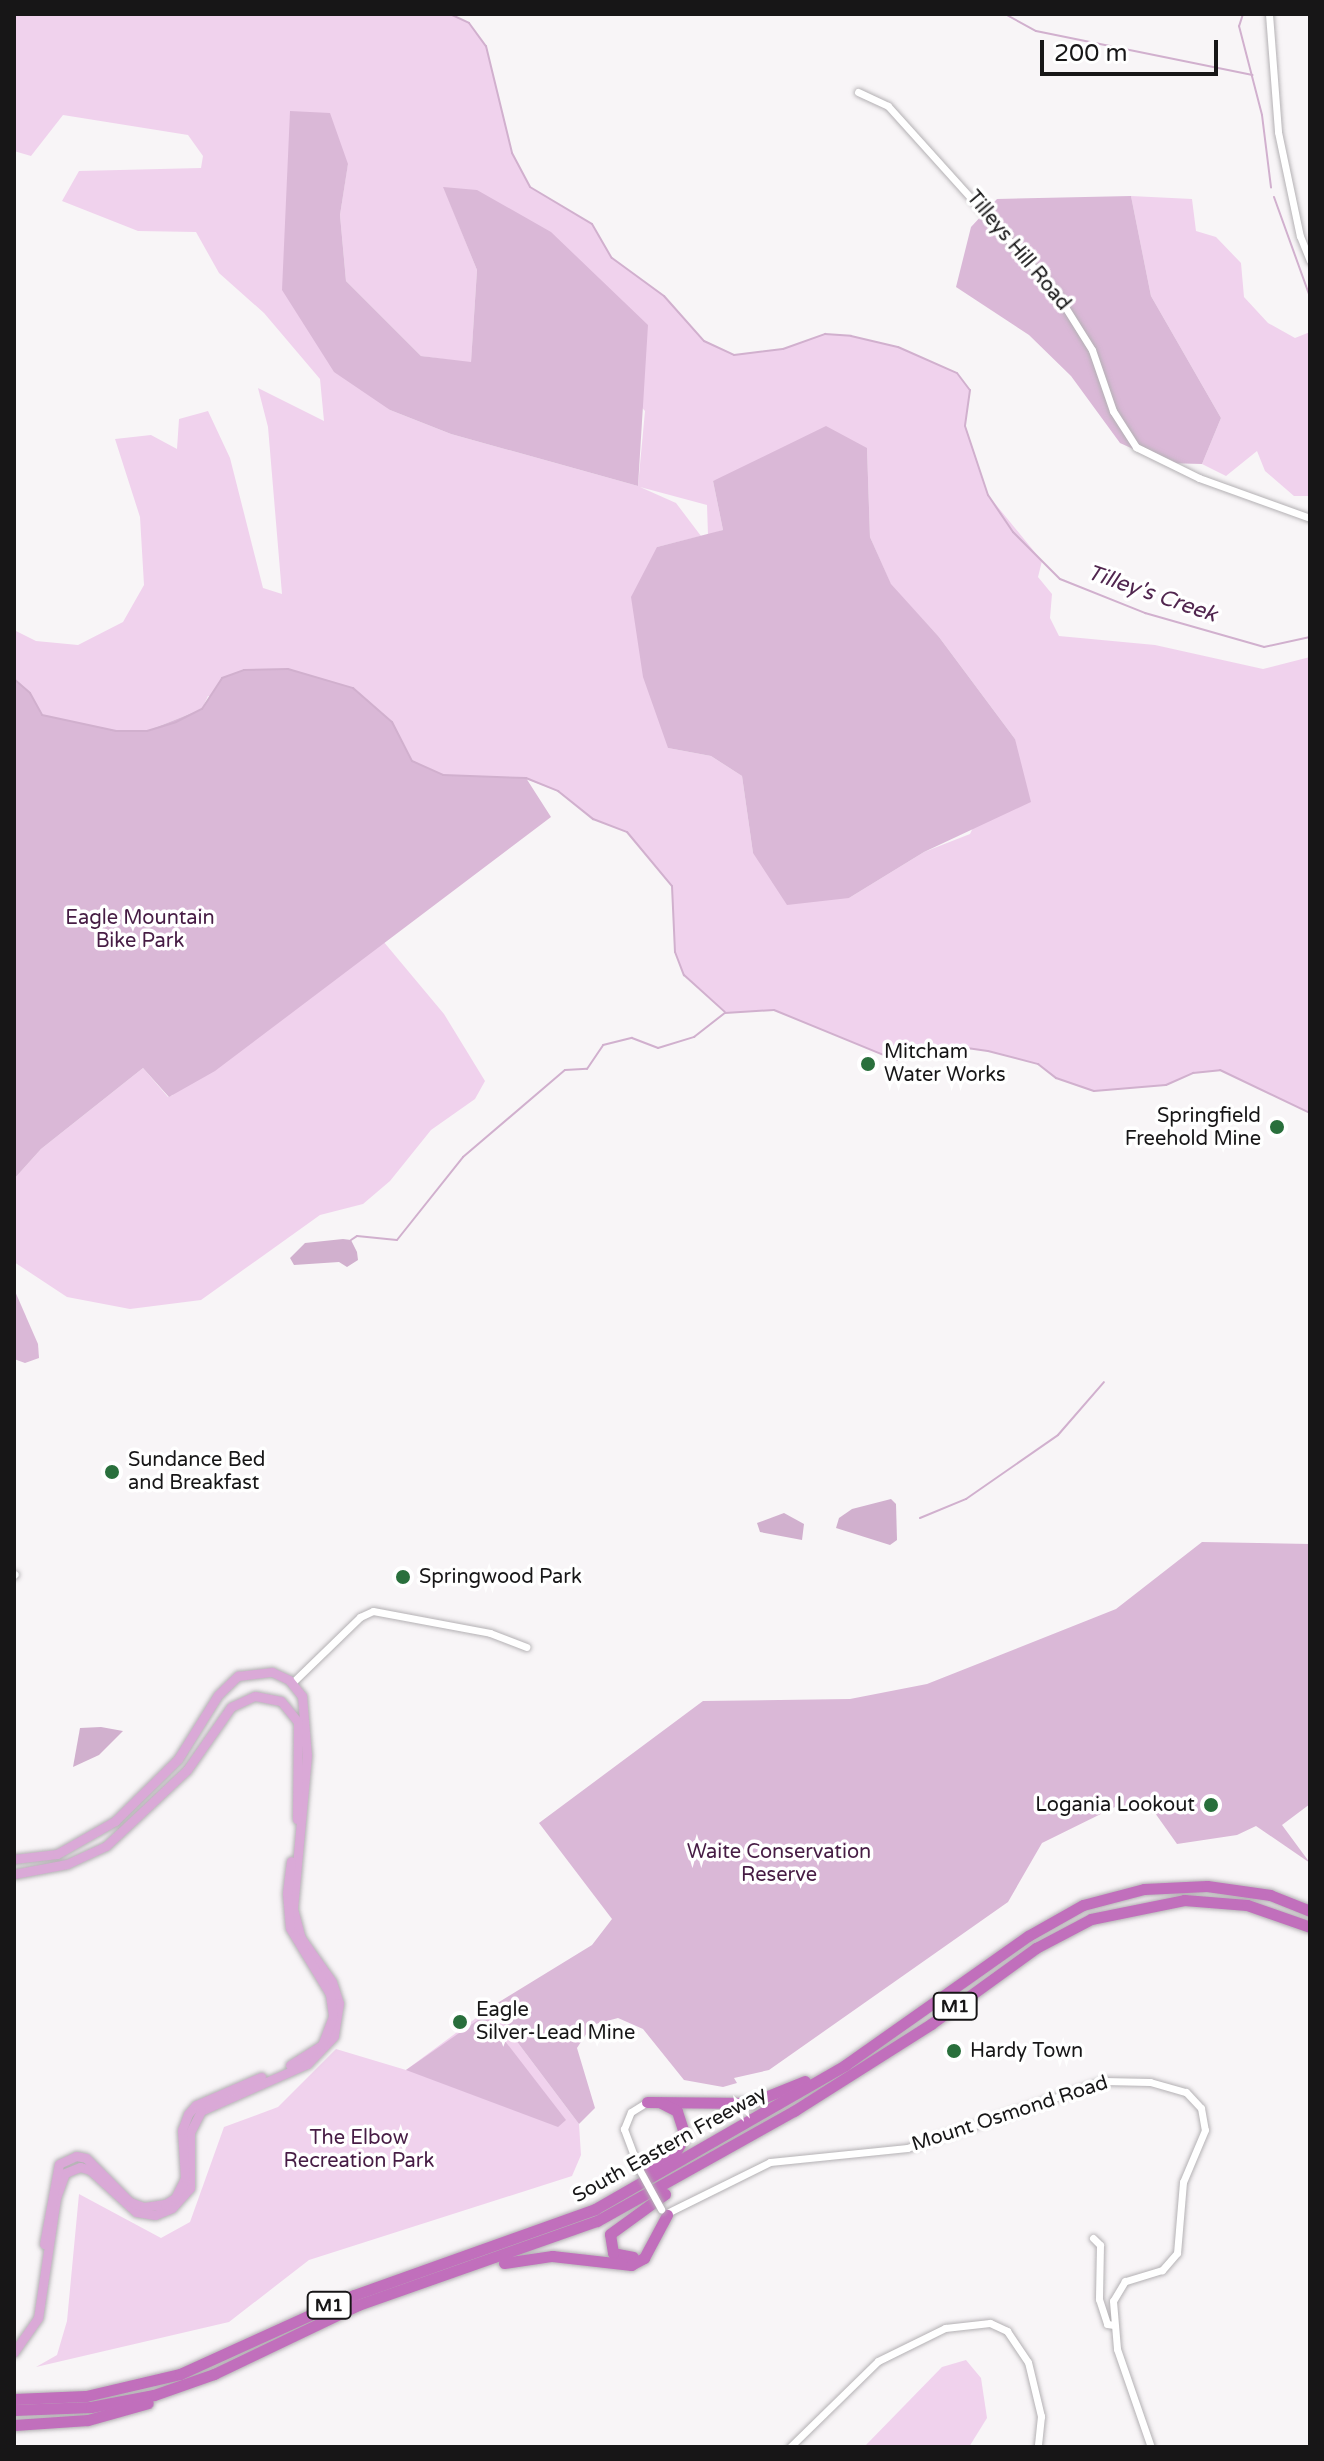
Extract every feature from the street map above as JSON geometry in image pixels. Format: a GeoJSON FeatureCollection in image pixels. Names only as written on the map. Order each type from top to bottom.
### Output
{"type":"FeatureCollection","features":[{"type":"Feature","properties":{"kind":"highway","name":"South Eastern Freeway"},"geometry":{"type":"LineString","coordinates":[[14,2399],[86,2396],[169,2378],[374,2287],[524,2237],[617,2199],[898,2030],[1041,1927],[1113,1896],[1207,1886],[1270,1895],[1310,1911]]}},
{"type":"Feature","properties":{"kind":"highway","name":"South Eastern Freeway"},"geometry":{"type":"LineString","coordinates":[[14,2410],[123,2402],[214,2374],[387,2294],[569,2233],[727,2151],[931,2024],[1036,1948],[1091,1919],[1121,1909],[1184,1900],[1247,1905],[1310,1927]]}},
{"type":"Feature","properties":{"kind":"highway"},"geometry":{"type":"LineString","coordinates":[[647,2102],[739,2104],[765,2100],[898,2030]]}},
{"type":"Feature","properties":{"kind":"highway"},"geometry":{"type":"LineString","coordinates":[[524,2237],[633,2183],[675,2153],[684,2139],[683,2121],[668,2105],[647,2102]]}},
{"type":"Feature","properties":{"kind":"highway"},"geometry":{"type":"LineString","coordinates":[[664,2212],[635,2257],[624,2259],[613,2253],[609,2239],[615,2226],[727,2151]]}},
{"type":"Feature","properties":{"kind":"highway"},"geometry":{"type":"LineString","coordinates":[[387,2294],[534,2257],[631,2265],[644,2258],[664,2212]]}},
{"type":"Feature","properties":{"kind":"highway"},"geometry":{"type":"LineString","coordinates":[[14,2425],[118,2413],[178,2394],[214,2374]]}},
{"type":"Feature","properties":{"kind":"main road"},"geometry":{"type":"LineString","coordinates":[[14,1859],[57,1854],[115,1821],[178,1759],[218,1695],[238,1676],[265,1671],[292,1683],[305,1705],[308,1731],[293,1909],[301,1938],[332,1982],[340,2016],[334,2036],[307,2064],[201,2111],[190,2133],[190,2188],[172,2208],[155,2215],[136,2212],[90,2170],[80,2167],[65,2173],[56,2198],[38,2318],[14,2350]]}},
{"type":"Feature","properties":{"kind":"main road"},"geometry":{"type":"LineString","coordinates":[[277,1699],[292,1683]]}},
{"type":"Feature","properties":{"kind":"main road"},"geometry":{"type":"LineString","coordinates":[[291,1710],[296,1701],[292,1683]]}},
{"type":"Feature","properties":{"kind":"main road"},"geometry":{"type":"LineString","coordinates":[[14,1874],[67,1864],[106,1846],[187,1770],[231,1707],[255,1696],[277,1699],[291,1710],[301,1752],[286,1910],[295,1942],[330,1994],[330,2031],[308,2056],[192,2109],[182,2130],[185,2178],[175,2198],[165,2204],[144,2207],[130,2202],[86,2158],[76,2156],[59,2164],[49,2197],[35,2317],[14,2350]]}},
{"type":"Feature","properties":{"kind":"street"},"geometry":{"type":"LineString","coordinates":[[1269,14],[1278,132],[1300,236],[1310,261]]}},
{"type":"Feature","properties":{"kind":"street","name":"Tilleys Hill Road"},"geometry":{"type":"LineString","coordinates":[[858,92],[888,106],[1057,294],[1092,350],[1113,411],[1136,447],[1199,478],[1310,518]]}},
{"type":"Feature","properties":{"kind":"street"},"geometry":{"type":"LineString","coordinates":[[292,1683],[360,1617],[373,1611],[490,1633],[526,1647]]}},
{"type":"Feature","properties":{"kind":"street","name":"Mount Osmond Road"},"geometry":{"type":"LineString","coordinates":[[664,2212],[770,2162],[907,2148],[1104,2081],[1165,2084],[1197,2101],[1204,2114],[1203,2138],[1183,2182],[1175,2258],[1162,2270],[1119,2287],[1113,2301],[1114,2325],[1151,2447]]}},
{"type":"Feature","properties":{"kind":"street"},"geometry":{"type":"LineString","coordinates":[[647,2102],[628,2115],[624,2129],[639,2169],[664,2212]]}},
{"type":"Feature","properties":{"kind":"street"},"geometry":{"type":"LineString","coordinates":[[1093,2238],[1100,2245],[1099,2299],[1107,2324],[1114,2325]]}},
{"type":"Feature","properties":{"kind":"street"},"geometry":{"type":"LineString","coordinates":[[790,2447],[878,2361],[945,2328],[990,2323],[1007,2331],[1028,2362],[1041,2416],[1038,2447]]}},
{"type":"Feature","properties":{"kind":"green space"},"geometry":{"type":"Polygon","coordinates":[[[14,14],[450,14],[469,23],[486,46],[512,153],[530,187],[591,224],[612,258],[664,296],[704,341],[734,355],[783,349],[825,334],[851,336],[898,347],[957,373],[970,390],[965,426],[988,495],[1042,561],[1038,577],[1052,594],[1050,618],[1059,636],[1155,645],[1263,669],[1310,657],[1310,1113],[1220,1070],[1193,1073],[1166,1085],[1094,1091],[1056,1078],[1038,1064],[988,1051],[960,1047],[896,1060],[774,1010],[725,1013],[684,975],[675,952],[672,886],[627,832],[593,819],[558,791],[526,779],[443,775],[412,761],[392,722],[208,696],[202,709],[147,731],[116,731],[42,715],[30,693],[14,679],[14,630],[36,641],[78,645],[123,622],[144,585],[140,517],[115,439],[151,435],[177,449],[179,419],[208,411],[230,458],[263,588],[282,594],[268,427],[258,388],[324,421],[320,379],[264,313],[219,273],[196,232],[138,231],[62,201],[79,171],[201,168],[203,156],[188,135],[63,115],[31,156],[14,151],[14,14]],[[348,163],[282,289],[390,410],[451,434],[638,486],[645,411],[444,188],[477,270],[471,363],[421,356],[346,281],[340,215],[348,163]],[[867,448],[713,481],[723,530],[708,535],[707,505],[640,487],[676,503],[701,536],[657,547],[668,748],[711,756],[742,776],[753,853],[849,898],[924,852],[970,834],[1015,739],[939,637],[891,585],[870,537],[867,448]]]}},
{"type":"Feature","properties":{"kind":"green space"},"geometry":{"type":"Polygon","coordinates":[[[290,111],[330,113],[348,164],[340,215],[346,281],[421,356],[471,362],[477,270],[443,187],[477,190],[551,232],[648,325],[638,486],[451,434],[390,410],[334,372],[282,290],[290,111]]]}},
{"type":"Feature","properties":{"kind":"green space"},"geometry":{"type":"Polygon","coordinates":[[[1131,196],[1192,199],[1196,231],[1216,237],[1241,263],[1244,297],[1268,323],[1295,338],[1310,332],[1310,496],[1294,496],[1265,471],[1257,451],[1226,476],[1202,464],[1221,418],[1151,296],[1131,196]]]}},
{"type":"Feature","properties":{"kind":"green space"},"geometry":{"type":"Polygon","coordinates":[[[1131,196],[1151,296],[1221,418],[1202,464],[1164,463],[1120,443],[1071,376],[1029,335],[956,287],[971,227],[997,199],[1131,196]]]}},
{"type":"Feature","properties":{"kind":"green space"},"geometry":{"type":"Polygon","coordinates":[[[826,426],[867,448],[870,537],[891,584],[939,637],[1015,739],[1031,802],[924,852],[849,898],[787,905],[753,853],[742,776],[711,756],[668,748],[643,677],[631,597],[657,547],[723,530],[713,481],[826,426]]]}},
{"type":"Feature","properties":{"kind":"green space","name":"Eagle Mountain Bike Park"},"geometry":{"type":"Polygon","coordinates":[[[288,669],[353,688],[392,722],[412,761],[443,775],[526,778],[551,817],[215,1071],[169,1097],[143,1068],[41,1149],[14,1179],[14,679],[30,693],[42,715],[116,731],[147,731],[202,709],[222,678],[244,670],[288,669]]]}},
{"type":"Feature","properties":{"kind":"green space","name":"Eagle Mountain Bike Park"},"geometry":{"type":"Polygon","coordinates":[[[14,741],[331,979],[383,941],[444,1014],[485,1081],[475,1099],[431,1130],[390,1181],[363,1204],[320,1215],[201,1300],[130,1309],[67,1297],[14,1262],[14,1179],[41,1149],[143,1068],[168,1097],[173,1095],[14,741]]]}},
{"type":"Feature","properties":{"kind":"green space"},"geometry":{"type":"Polygon","coordinates":[[[14,1289],[38,1344],[39,1358],[25,1363],[14,1359],[14,1289]]]}},
{"type":"Feature","properties":{"kind":"green space","name":"Waite Conservation Reserve"},"geometry":{"type":"Polygon","coordinates":[[[1202,1542],[1310,1544],[1310,1804],[1282,1825],[1310,1863],[1256,1826],[1237,1835],[1177,1844],[1155,1813],[1115,1807],[1042,1843],[1008,1902],[769,2070],[734,2078],[737,2083],[723,2087],[684,2080],[643,2029],[618,2018],[592,2025],[577,2048],[595,2108],[579,2124],[491,2007],[592,1945],[612,1919],[539,1823],[703,1701],[850,1699],[927,1684],[1116,1609],[1202,1542]]]}},
{"type":"Feature","properties":{"kind":"green space","name":"The Elbow Recreation Park"},"geometry":{"type":"Polygon","coordinates":[[[491,2007],[579,2124],[581,2155],[572,2176],[309,2260],[229,2322],[36,2367],[57,2355],[67,2321],[79,2194],[161,2238],[190,2222],[224,2127],[278,2107],[336,2049],[406,2070],[491,2007]]]}},
{"type":"Feature","properties":{"kind":"green space"},"geometry":{"type":"Polygon","coordinates":[[[485,2015],[566,2120],[558,2127],[406,2070],[485,2015]]]}},
{"type":"Feature","properties":{"kind":"green space"},"geometry":{"type":"Polygon","coordinates":[[[966,2360],[981,2378],[987,2418],[969,2447],[864,2447],[942,2367],[966,2360]]]}},
{"type":"Feature","properties":{"kind":"shaded area"},"geometry":{"type":"Polygon","coordinates":[[[351,1240],[357,1252],[358,1260],[347,1267],[339,1262],[294,1265],[290,1258],[305,1243],[351,1240]]]}},
{"type":"Feature","properties":{"kind":"shaded area"},"geometry":{"type":"Polygon","coordinates":[[[891,1499],[896,1504],[897,1540],[890,1545],[836,1528],[839,1518],[852,1509],[891,1499]]]}},
{"type":"Feature","properties":{"kind":"shaded area"},"geometry":{"type":"Polygon","coordinates":[[[784,1513],[804,1524],[802,1540],[760,1532],[757,1523],[784,1513]]]}},
{"type":"Feature","properties":{"kind":"shaded area"},"geometry":{"type":"Polygon","coordinates":[[[101,1727],[123,1731],[99,1755],[73,1767],[80,1728],[101,1727]]]}},
{"type":"Feature","properties":{"kind":"waterway","name":"Tilley's Creek"},"geometry":{"type":"LineString","coordinates":[[450,14],[469,23],[486,46],[512,153],[530,187],[592,224],[612,258],[664,296],[704,341],[734,355],[783,349],[825,334],[851,336],[898,347],[957,373],[970,390],[965,426],[988,495],[1013,532],[1060,579],[1145,613],[1264,647],[1310,637]]}},
{"type":"Feature","properties":{"kind":"waterway"},"geometry":{"type":"LineString","coordinates":[[1005,14],[1036,31],[1253,75]]}},
{"type":"Feature","properties":{"kind":"waterway"},"geometry":{"type":"LineString","coordinates":[[1243,14],[1239,26],[1262,115],[1271,187]]}},
{"type":"Feature","properties":{"kind":"waterway"},"geometry":{"type":"LineString","coordinates":[[1274,197],[1310,297]]}},
{"type":"Feature","properties":{"kind":"waterway"},"geometry":{"type":"LineString","coordinates":[[14,679],[30,693],[42,715],[116,731],[147,731],[176,722],[202,709],[222,678],[244,670],[288,669],[353,688],[392,722],[412,761],[443,775],[526,778],[558,791],[593,819],[627,832],[672,886],[675,952],[684,975],[725,1012]]}},
{"type":"Feature","properties":{"kind":"waterway"},"geometry":{"type":"LineString","coordinates":[[351,1240],[357,1236],[397,1240],[463,1157],[565,1070],[587,1069],[603,1045],[632,1038],[658,1048],[694,1037],[725,1013],[774,1010],[896,1060],[960,1047],[988,1051],[1038,1064],[1056,1078],[1094,1091],[1166,1085],[1193,1073],[1220,1070],[1310,1113]]}},
{"type":"Feature","properties":{"kind":"waterway"},"geometry":{"type":"LineString","coordinates":[[920,1518],[966,1499],[1058,1435],[1104,1382]]}},
{"type":"Feature","properties":{"kind":"place","name":"Mitcham Water Works"},"geometry":{"type":"Point","coordinates":[868,1064]}},
{"type":"Feature","properties":{"kind":"place","name":"Springfield Freehold Mine"},"geometry":{"type":"Point","coordinates":[1277,1127]}},
{"type":"Feature","properties":{"kind":"place","name":"Sundance Bed and Breakfast"},"geometry":{"type":"Point","coordinates":[112,1472]}},
{"type":"Feature","properties":{"kind":"place","name":"Springwood Park"},"geometry":{"type":"Point","coordinates":[403,1577]}},
{"type":"Feature","properties":{"kind":"place","name":"Logania Lookout"},"geometry":{"type":"Point","coordinates":[1211,1805]}},
{"type":"Feature","properties":{"kind":"place","name":"Eagle Silver-Lead Mine"},"geometry":{"type":"Point","coordinates":[460,2022]}},
{"type":"Feature","properties":{"kind":"place","name":"Hardy Town"},"geometry":{"type":"Point","coordinates":[954,2051]}}]}
